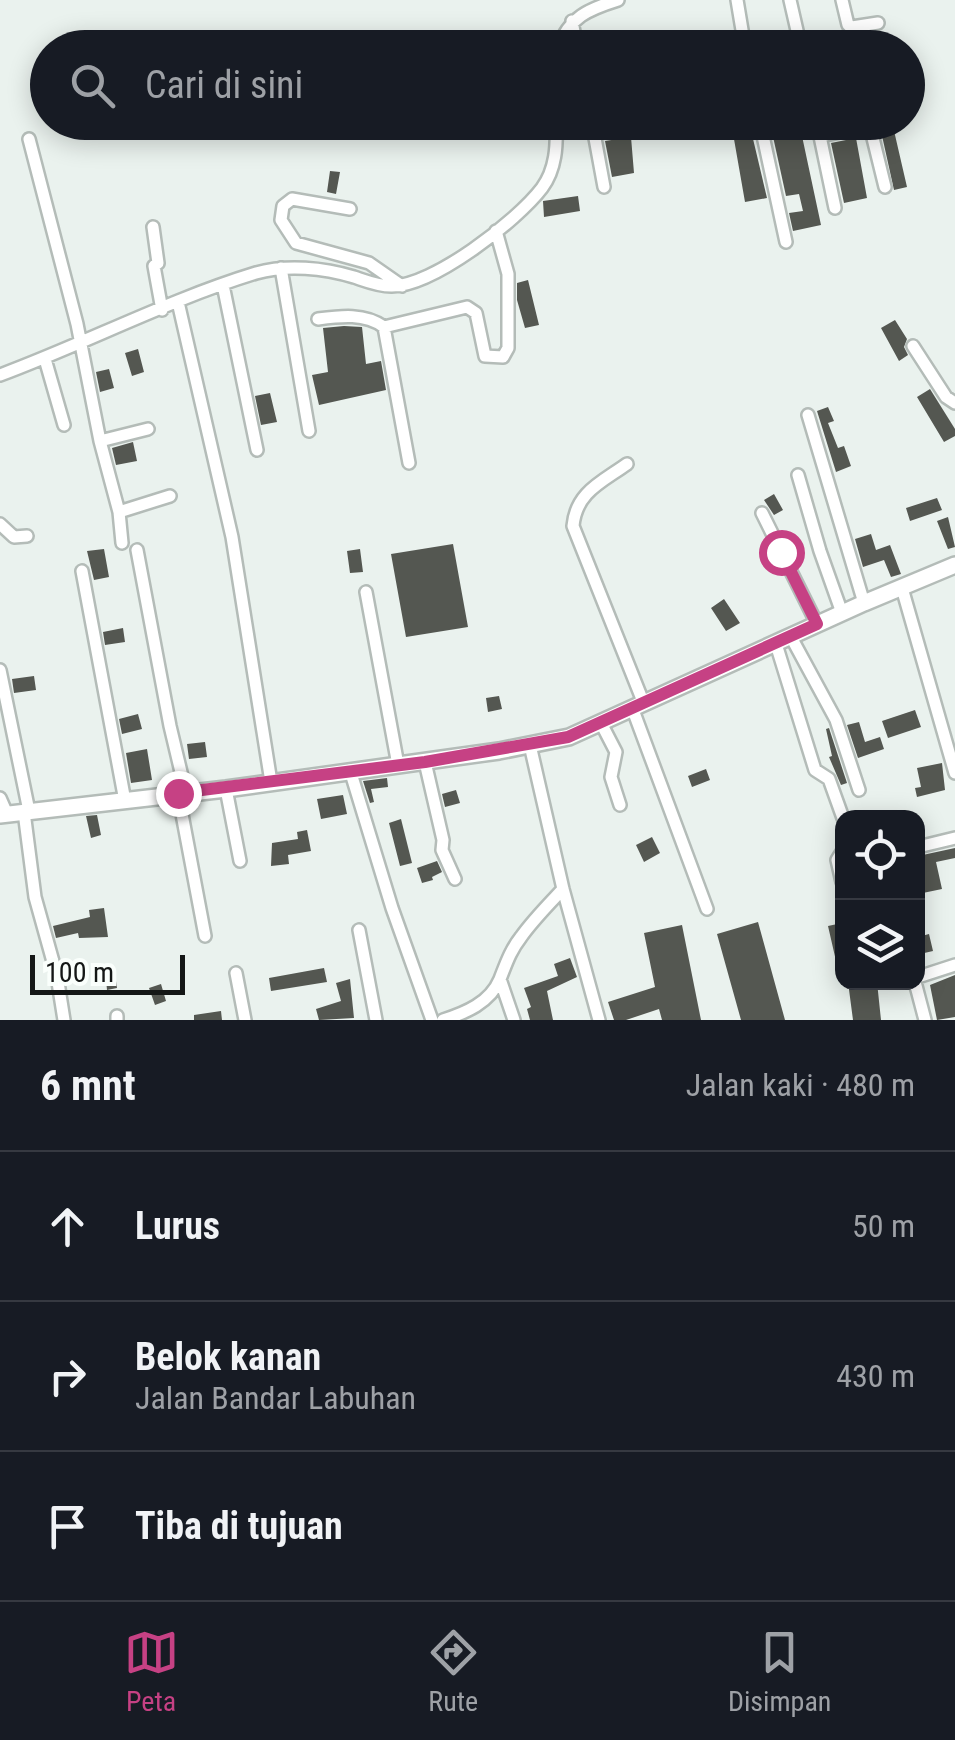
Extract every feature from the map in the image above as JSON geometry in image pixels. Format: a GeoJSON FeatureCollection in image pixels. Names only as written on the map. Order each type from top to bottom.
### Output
{"type":"FeatureCollection","features":[{"type":"Feature","properties":{"kind":"main road"},"geometry":{"type":"LineString","coordinates":[[3,814],[425,762],[568,737],[955,566]]}},
{"type":"Feature","properties":{"kind":"street"},"geometry":{"type":"LineString","coordinates":[[567,30],[572,21],[593,8],[618,0]]}},
{"type":"Feature","properties":{"kind":"street"},"geometry":{"type":"LineString","coordinates":[[737,0],[742,30]]}},
{"type":"Feature","properties":{"kind":"street"},"geometry":{"type":"LineString","coordinates":[[790,0],[797,30]]}},
{"type":"Feature","properties":{"kind":"street"},"geometry":{"type":"LineString","coordinates":[[842,0],[848,25],[878,23]]}},
{"type":"Feature","properties":{"kind":"street"},"geometry":{"type":"LineString","coordinates":[[572,21],[574,30]]}},
{"type":"Feature","properties":{"kind":"street"},"geometry":{"type":"LineString","coordinates":[[30,140],[119,512],[122,543]]}},
{"type":"Feature","properties":{"kind":"street"},"geometry":{"type":"LineString","coordinates":[[0,376],[178,302],[281,268],[350,276],[388,286],[416,284],[496,232],[542,188],[554,163],[555,140]]}},
{"type":"Feature","properties":{"kind":"street"},"geometry":{"type":"LineString","coordinates":[[595,140],[604,187]]}},
{"type":"Feature","properties":{"kind":"street"},"geometry":{"type":"LineString","coordinates":[[764,140],[786,242]]}},
{"type":"Feature","properties":{"kind":"street"},"geometry":{"type":"LineString","coordinates":[[820,140],[835,208]]}},
{"type":"Feature","properties":{"kind":"street"},"geometry":{"type":"LineString","coordinates":[[873,140],[884,186]]}},
{"type":"Feature","properties":{"kind":"street"},"geometry":{"type":"LineString","coordinates":[[350,209],[292,199],[283,206],[281,220],[296,243],[369,263],[402,286]]}},
{"type":"Feature","properties":{"kind":"street"},"geometry":{"type":"LineString","coordinates":[[153,228],[158,263],[154,266],[162,310]]}},
{"type":"Feature","properties":{"kind":"street"},"geometry":{"type":"LineString","coordinates":[[384,328],[467,307],[476,313],[486,356],[506,354],[508,274],[496,232]]}},
{"type":"Feature","properties":{"kind":"street"},"geometry":{"type":"LineString","coordinates":[[281,268],[309,431]]}},
{"type":"Feature","properties":{"kind":"street"},"geometry":{"type":"LineString","coordinates":[[223,285],[257,450]]}},
{"type":"Feature","properties":{"kind":"street"},"geometry":{"type":"LineString","coordinates":[[178,302],[232,537],[271,782]]}},
{"type":"Feature","properties":{"kind":"street"},"geometry":{"type":"LineString","coordinates":[[318,319],[348,314],[384,328],[409,463]]}},
{"type":"Feature","properties":{"kind":"street"},"geometry":{"type":"LineString","coordinates":[[913,346],[949,401],[955,403]]}},
{"type":"Feature","properties":{"kind":"street"},"geometry":{"type":"LineString","coordinates":[[45,359],[64,425]]}},
{"type":"Feature","properties":{"kind":"street"},"geometry":{"type":"LineString","coordinates":[[808,415],[864,603]]}},
{"type":"Feature","properties":{"kind":"street"},"geometry":{"type":"LineString","coordinates":[[100,441],[148,429]]}},
{"type":"Feature","properties":{"kind":"street"},"geometry":{"type":"LineString","coordinates":[[628,464],[581,498],[573,526],[707,908]]}},
{"type":"Feature","properties":{"kind":"street"},"geometry":{"type":"LineString","coordinates":[[798,475],[842,613]]}},
{"type":"Feature","properties":{"kind":"street"},"geometry":{"type":"LineString","coordinates":[[119,512],[170,496]]}},
{"type":"Feature","properties":{"kind":"street"},"geometry":{"type":"LineString","coordinates":[[762,513],[817,624]]}},
{"type":"Feature","properties":{"kind":"street"},"geometry":{"type":"LineString","coordinates":[[0,524],[14,537],[27,536]]}},
{"type":"Feature","properties":{"kind":"street"},"geometry":{"type":"LineString","coordinates":[[137,550],[204,936]]}},
{"type":"Feature","properties":{"kind":"street"},"geometry":{"type":"LineString","coordinates":[[82,571],[125,801]]}},
{"type":"Feature","properties":{"kind":"street"},"geometry":{"type":"LineString","coordinates":[[902,588],[955,773]]}},
{"type":"Feature","properties":{"kind":"street"},"geometry":{"type":"LineString","coordinates":[[366,592],[398,765]]}},
{"type":"Feature","properties":{"kind":"street"},"geometry":{"type":"LineString","coordinates":[[784,640],[836,720],[859,790]]}},
{"type":"Feature","properties":{"kind":"street"},"geometry":{"type":"LineString","coordinates":[[784,640],[815,770],[830,780],[840,810]]}},
{"type":"Feature","properties":{"kind":"street"},"geometry":{"type":"LineString","coordinates":[[0,670],[27,812],[35,897],[57,976],[64,1020]]}},
{"type":"Feature","properties":{"kind":"street"},"geometry":{"type":"LineString","coordinates":[[601,723],[616,752],[611,777],[620,805]]}},
{"type":"Feature","properties":{"kind":"street"},"geometry":{"type":"LineString","coordinates":[[530,745],[563,889],[599,1020]]}},
{"type":"Feature","properties":{"kind":"street"},"geometry":{"type":"LineString","coordinates":[[425,762],[442,850],[455,879]]}},
{"type":"Feature","properties":{"kind":"street"},"geometry":{"type":"LineString","coordinates":[[350,770],[392,908],[432,1020]]}},
{"type":"Feature","properties":{"kind":"street"},"geometry":{"type":"LineString","coordinates":[[226,789],[240,861]]}},
{"type":"Feature","properties":{"kind":"street"},"geometry":{"type":"LineString","coordinates":[[0,798],[3,814]]}},
{"type":"Feature","properties":{"kind":"street"},"geometry":{"type":"LineString","coordinates":[[925,845],[955,838]]}},
{"type":"Feature","properties":{"kind":"street"},"geometry":{"type":"LineString","coordinates":[[514,1020],[500,979],[502,966],[521,936],[563,889]]}},
{"type":"Feature","properties":{"kind":"street"},"geometry":{"type":"LineString","coordinates":[[358,930],[376,1020]]}},
{"type":"Feature","properties":{"kind":"street"},"geometry":{"type":"LineString","coordinates":[[925,977],[955,965]]}},
{"type":"Feature","properties":{"kind":"street"},"geometry":{"type":"LineString","coordinates":[[236,974],[245,1020]]}},
{"type":"Feature","properties":{"kind":"street"},"geometry":{"type":"LineString","coordinates":[[443,1020],[470,1012],[500,979]]}},
{"type":"Feature","properties":{"kind":"street"},"geometry":{"type":"LineString","coordinates":[[918,990],[924,1020]]}},
{"type":"Feature","properties":{"kind":"building"},"geometry":{"type":"Polygon","coordinates":[[[631,140],[634,173],[612,177],[605,141],[631,140]]]}},
{"type":"Feature","properties":{"kind":"building"},"geometry":{"type":"Polygon","coordinates":[[[734,140],[753,140],[767,198],[745,202],[734,140]]]}},
{"type":"Feature","properties":{"kind":"building"},"geometry":{"type":"Polygon","coordinates":[[[774,140],[803,140],[821,225],[793,231],[789,213],[803,211],[799,194],[786,196],[774,140]]]}},
{"type":"Feature","properties":{"kind":"building"},"geometry":{"type":"Polygon","coordinates":[[[856,140],[867,198],[844,203],[831,143],[856,140]]]}},
{"type":"Feature","properties":{"kind":"building"},"geometry":{"type":"Polygon","coordinates":[[[883,140],[896,140],[907,187],[894,190],[883,140]]]}},
{"type":"Feature","properties":{"kind":"building"},"geometry":{"type":"Polygon","coordinates":[[[330,171],[340,172],[336,194],[327,192],[330,171]]]}},
{"type":"Feature","properties":{"kind":"building"},"geometry":{"type":"Polygon","coordinates":[[[578,196],[580,211],[544,217],[543,201],[578,196]]]}},
{"type":"Feature","properties":{"kind":"building"},"geometry":{"type":"Polygon","coordinates":[[[528,280],[539,325],[525,328],[517,283],[528,280]]]}},
{"type":"Feature","properties":{"kind":"building"},"geometry":{"type":"Polygon","coordinates":[[[895,320],[907,339],[904,347],[908,355],[899,361],[881,328],[895,320]]]}},
{"type":"Feature","properties":{"kind":"building"},"geometry":{"type":"Polygon","coordinates":[[[362,327],[366,364],[381,361],[386,390],[319,405],[312,375],[328,372],[323,328],[362,327]]]}},
{"type":"Feature","properties":{"kind":"building"},"geometry":{"type":"Polygon","coordinates":[[[138,349],[144,372],[132,376],[125,353],[138,349]]]}},
{"type":"Feature","properties":{"kind":"building"},"geometry":{"type":"Polygon","coordinates":[[[109,369],[114,388],[100,392],[96,372],[109,369]]]}},
{"type":"Feature","properties":{"kind":"building"},"geometry":{"type":"Polygon","coordinates":[[[930,389],[955,429],[955,436],[944,442],[917,397],[930,389]]]}},
{"type":"Feature","properties":{"kind":"building"},"geometry":{"type":"Polygon","coordinates":[[[270,393],[277,422],[261,425],[255,396],[270,393]]]}},
{"type":"Feature","properties":{"kind":"building"},"geometry":{"type":"Polygon","coordinates":[[[828,407],[834,421],[828,423],[838,448],[844,446],[851,466],[836,472],[817,411],[828,407]]]}},
{"type":"Feature","properties":{"kind":"building"},"geometry":{"type":"Polygon","coordinates":[[[133,442],[137,461],[116,465],[112,448],[133,442]]]}},
{"type":"Feature","properties":{"kind":"building"},"geometry":{"type":"Polygon","coordinates":[[[774,494],[783,510],[774,515],[764,500],[774,494]]]}},
{"type":"Feature","properties":{"kind":"building"},"geometry":{"type":"Polygon","coordinates":[[[937,498],[942,510],[910,521],[906,508],[937,498]]]}},
{"type":"Feature","properties":{"kind":"building"},"geometry":{"type":"Polygon","coordinates":[[[948,517],[955,547],[948,549],[937,521],[948,517]]]}},
{"type":"Feature","properties":{"kind":"building"},"geometry":{"type":"Polygon","coordinates":[[[871,534],[876,550],[890,545],[901,574],[891,577],[884,560],[863,567],[855,539],[871,534]]]}},
{"type":"Feature","properties":{"kind":"building"},"geometry":{"type":"Polygon","coordinates":[[[453,544],[468,627],[406,637],[391,554],[453,544]]]}},
{"type":"Feature","properties":{"kind":"building"},"geometry":{"type":"Polygon","coordinates":[[[104,549],[109,577],[94,580],[87,551],[104,549]]]}},
{"type":"Feature","properties":{"kind":"building"},"geometry":{"type":"Polygon","coordinates":[[[360,549],[363,572],[350,573],[347,551],[360,549]]]}},
{"type":"Feature","properties":{"kind":"building"},"geometry":{"type":"Polygon","coordinates":[[[724,599],[740,623],[726,631],[711,608],[724,599]]]}},
{"type":"Feature","properties":{"kind":"building"},"geometry":{"type":"Polygon","coordinates":[[[123,628],[125,642],[105,645],[103,632],[123,628]]]}},
{"type":"Feature","properties":{"kind":"building"},"geometry":{"type":"Polygon","coordinates":[[[34,676],[36,690],[14,693],[12,679],[34,676]]]}},
{"type":"Feature","properties":{"kind":"building"},"geometry":{"type":"Polygon","coordinates":[[[499,696],[502,709],[488,712],[486,698],[499,696]]]}},
{"type":"Feature","properties":{"kind":"building"},"geometry":{"type":"Polygon","coordinates":[[[915,710],[921,727],[888,738],[882,721],[915,710]]]}},
{"type":"Feature","properties":{"kind":"building"},"geometry":{"type":"Polygon","coordinates":[[[138,714],[142,729],[122,734],[119,719],[138,714]]]}},
{"type":"Feature","properties":{"kind":"building"},"geometry":{"type":"Polygon","coordinates":[[[859,722],[865,742],[880,737],[884,749],[858,758],[847,725],[859,722]]]}},
{"type":"Feature","properties":{"kind":"building"},"geometry":{"type":"Polygon","coordinates":[[[829,728],[847,783],[841,785],[829,757],[829,728]]]}},
{"type":"Feature","properties":{"kind":"building"},"geometry":{"type":"Polygon","coordinates":[[[205,742],[207,757],[189,759],[187,744],[205,742]]]}},
{"type":"Feature","properties":{"kind":"building"},"geometry":{"type":"Polygon","coordinates":[[[147,749],[152,780],[131,783],[126,753],[147,749]]]}},
{"type":"Feature","properties":{"kind":"building"},"geometry":{"type":"Polygon","coordinates":[[[942,763],[945,790],[917,797],[915,788],[921,787],[917,768],[942,763]]]}},
{"type":"Feature","properties":{"kind":"building"},"geometry":{"type":"Polygon","coordinates":[[[706,769],[710,780],[692,787],[688,776],[706,769]]]}},
{"type":"Feature","properties":{"kind":"building"},"geometry":{"type":"Polygon","coordinates":[[[387,778],[388,787],[371,789],[374,802],[370,803],[363,781],[387,778]]]}},
{"type":"Feature","properties":{"kind":"building"},"geometry":{"type":"Polygon","coordinates":[[[456,790],[460,803],[445,807],[442,794],[456,790]]]}},
{"type":"Feature","properties":{"kind":"building"},"geometry":{"type":"Polygon","coordinates":[[[343,795],[347,814],[321,819],[317,799],[343,795]]]}},
{"type":"Feature","properties":{"kind":"building"},"geometry":{"type":"Polygon","coordinates":[[[97,815],[101,835],[91,838],[86,816],[97,815]]]}},
{"type":"Feature","properties":{"kind":"building"},"geometry":{"type":"Polygon","coordinates":[[[401,819],[412,863],[400,866],[389,823],[401,819]]]}},
{"type":"Feature","properties":{"kind":"building"},"geometry":{"type":"Polygon","coordinates":[[[307,830],[311,851],[288,855],[289,864],[271,866],[272,843],[298,839],[297,832],[307,830]]]}},
{"type":"Feature","properties":{"kind":"building"},"geometry":{"type":"Polygon","coordinates":[[[652,837],[660,853],[644,862],[636,845],[652,837]]]}},
{"type":"Feature","properties":{"kind":"building"},"geometry":{"type":"Polygon","coordinates":[[[955,848],[955,858],[936,862],[942,889],[925,893],[925,854],[955,848]]]}},
{"type":"Feature","properties":{"kind":"building"},"geometry":{"type":"Polygon","coordinates":[[[437,861],[442,872],[422,883],[417,868],[437,861]]]}},
{"type":"Feature","properties":{"kind":"building"},"geometry":{"type":"Polygon","coordinates":[[[104,908],[108,937],[79,938],[78,933],[56,938],[53,926],[90,917],[89,910],[104,908]]]}},
{"type":"Feature","properties":{"kind":"building"},"geometry":{"type":"Polygon","coordinates":[[[758,922],[785,1020],[741,1020],[717,934],[758,922]]]}},
{"type":"Feature","properties":{"kind":"building"},"geometry":{"type":"Polygon","coordinates":[[[835,924],[835,957],[828,926],[835,924]]]}},
{"type":"Feature","properties":{"kind":"building"},"geometry":{"type":"Polygon","coordinates":[[[682,925],[701,1020],[662,1020],[659,1009],[614,1020],[608,1002],[655,987],[644,933],[682,925]]]}},
{"type":"Feature","properties":{"kind":"building"},"geometry":{"type":"Polygon","coordinates":[[[929,934],[933,951],[925,953],[925,935],[929,934]]]}},
{"type":"Feature","properties":{"kind":"building"},"geometry":{"type":"Polygon","coordinates":[[[570,958],[577,977],[547,991],[553,1020],[530,1020],[527,1009],[531,1007],[524,988],[558,976],[554,964],[570,958]]]}},
{"type":"Feature","properties":{"kind":"building"},"geometry":{"type":"Polygon","coordinates":[[[114,967],[117,988],[107,990],[105,969],[114,967]]]}},
{"type":"Feature","properties":{"kind":"building"},"geometry":{"type":"Polygon","coordinates":[[[324,968],[327,982],[271,991],[269,978],[324,968]]]}},
{"type":"Feature","properties":{"kind":"building"},"geometry":{"type":"Polygon","coordinates":[[[955,975],[955,1017],[937,1020],[930,985],[955,975]]]}},
{"type":"Feature","properties":{"kind":"building"},"geometry":{"type":"Polygon","coordinates":[[[350,979],[354,1018],[319,1020],[316,1009],[341,1001],[336,983],[350,979]]]}},
{"type":"Feature","properties":{"kind":"building"},"geometry":{"type":"Polygon","coordinates":[[[161,984],[166,1001],[155,1005],[149,988],[161,984]]]}},
{"type":"Feature","properties":{"kind":"building"},"geometry":{"type":"Polygon","coordinates":[[[849,990],[878,990],[881,1020],[853,1020],[849,990]]]}},
{"type":"Feature","properties":{"kind":"building"},"geometry":{"type":"Polygon","coordinates":[[[221,1011],[222,1020],[194,1020],[194,1015],[221,1011]]]}},
{"type":"Feature","properties":{"kind":"route"},"geometry":{"type":"LineString","coordinates":[[178,793],[425,762],[568,737],[817,624],[781,552]]}}]}
